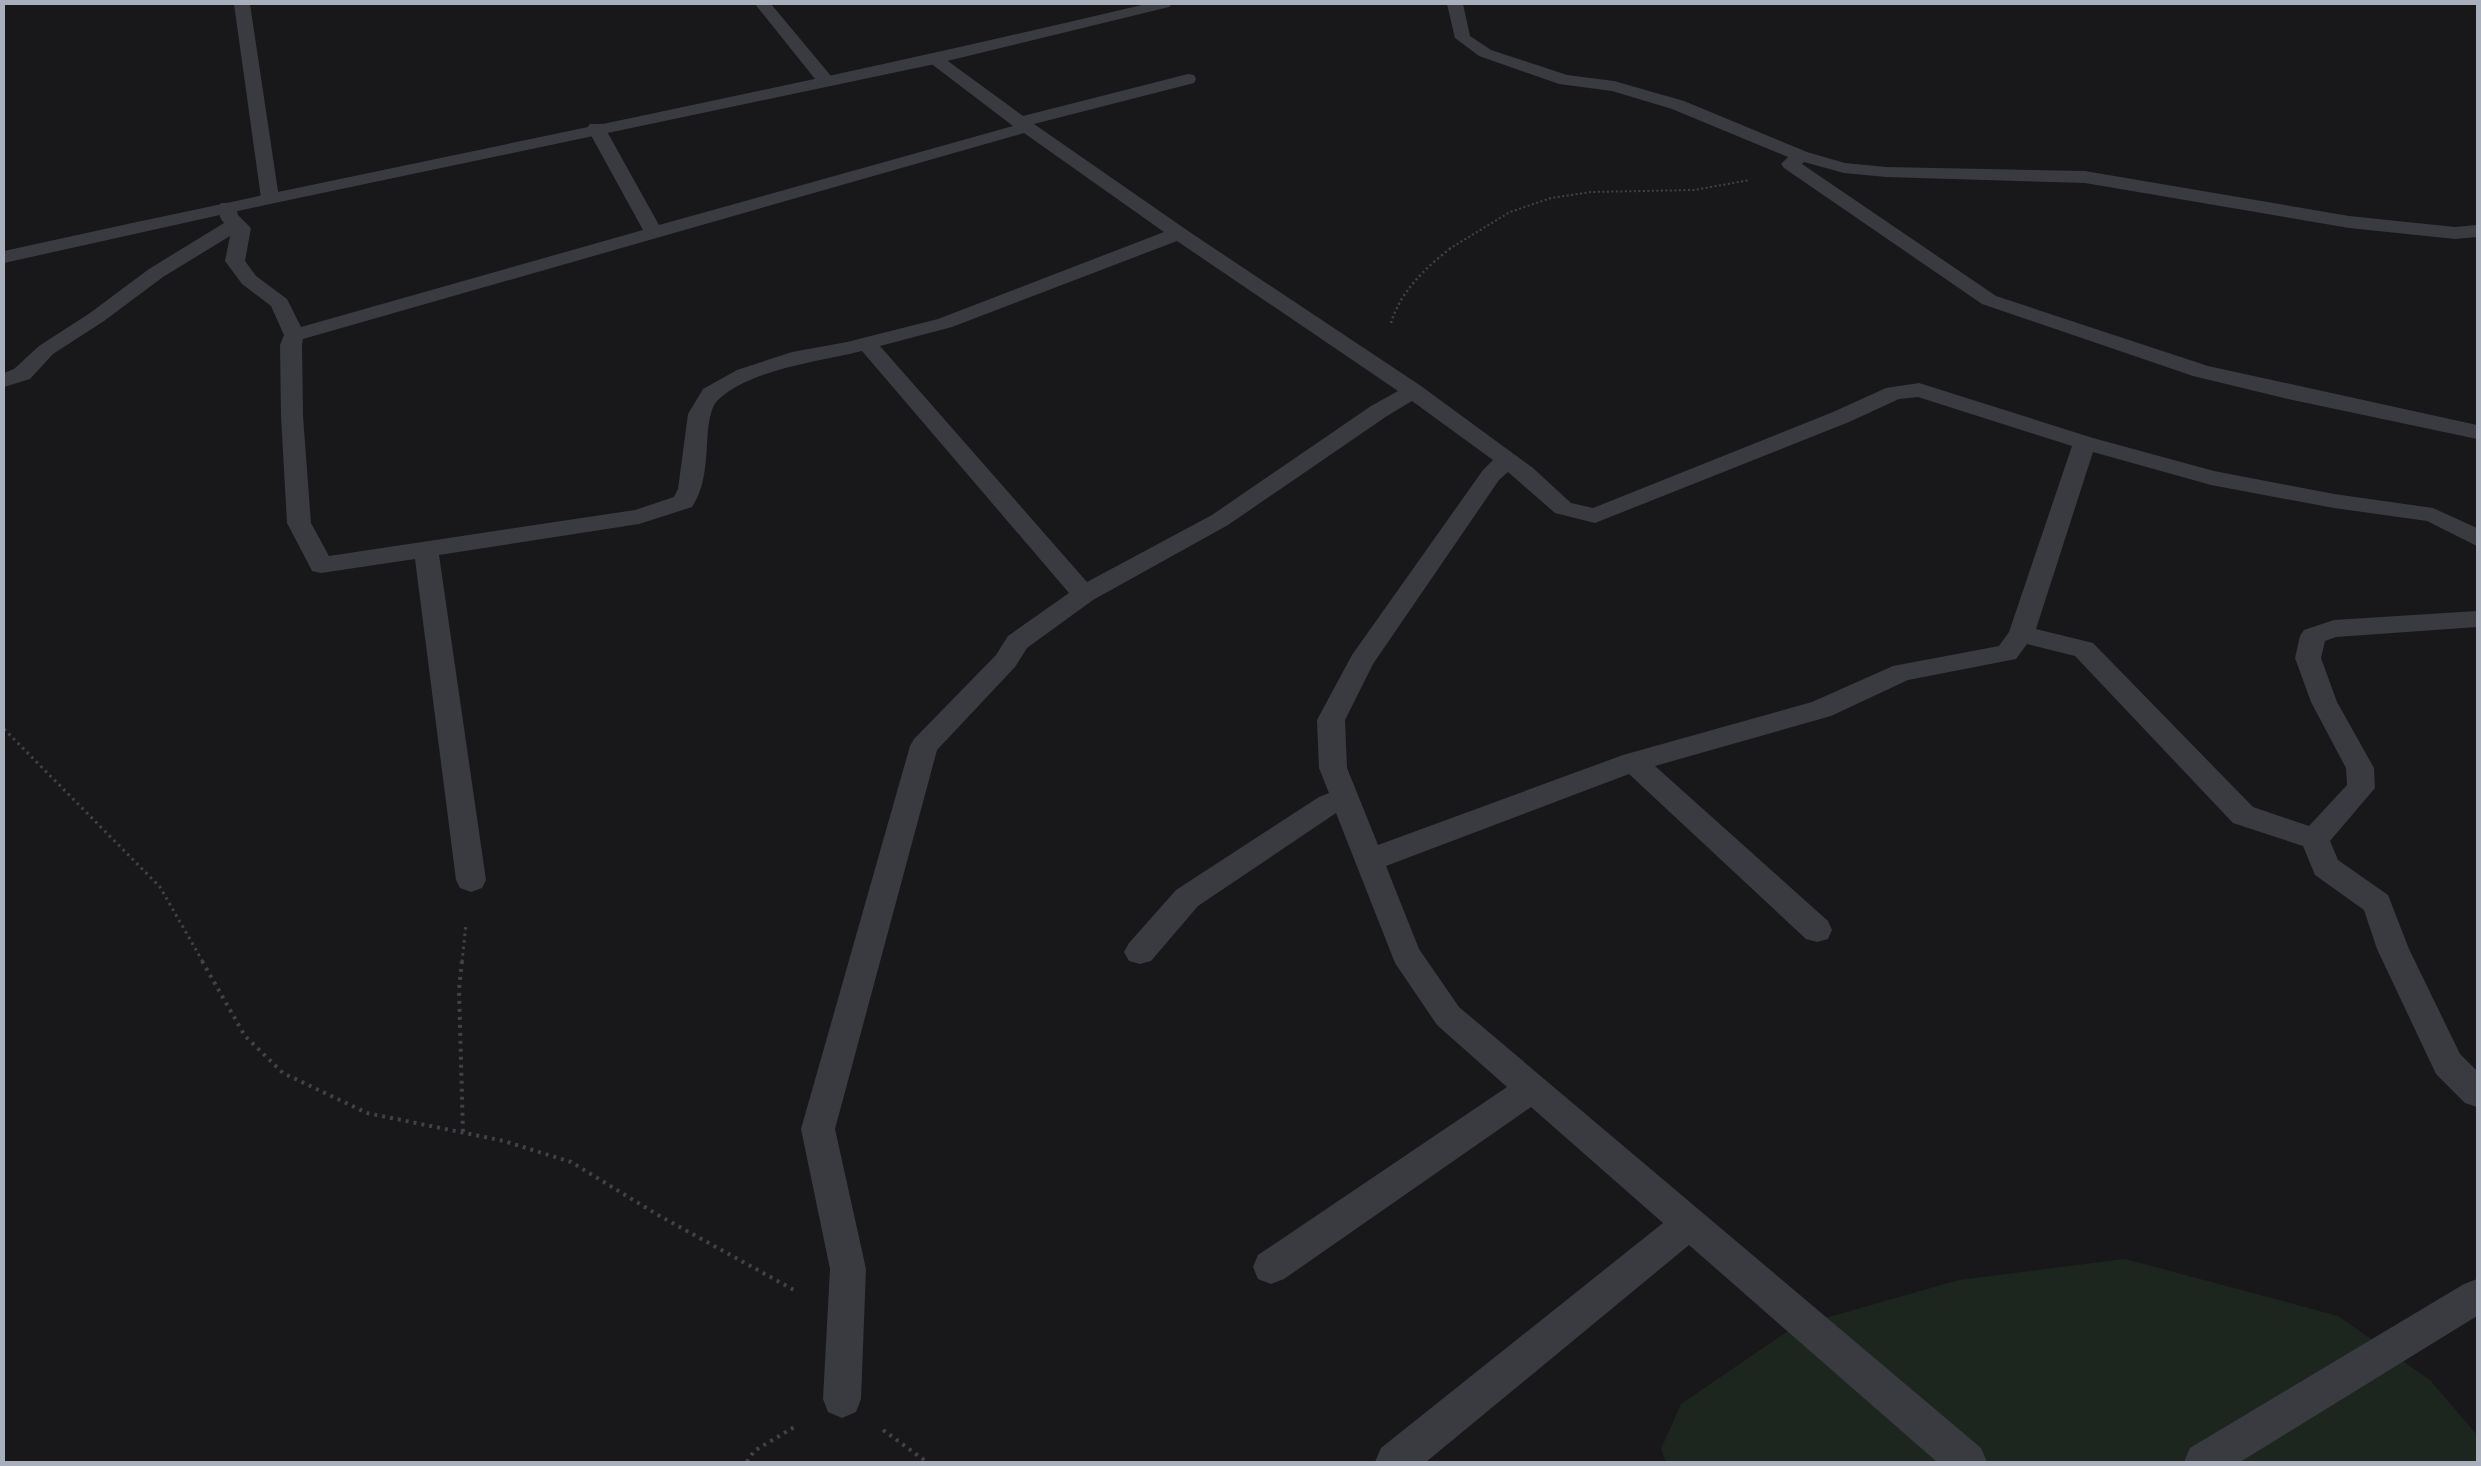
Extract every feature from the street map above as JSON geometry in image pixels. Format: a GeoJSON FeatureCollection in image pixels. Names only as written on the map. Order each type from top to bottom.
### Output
{"type":"FeatureCollection","features":[{"type":"Feature","properties":{"kind":"street"},"geometry":{"type":"LineString","coordinates":[[242,4],[270,198]]}},
{"type":"Feature","properties":{"kind":"street"},"geometry":{"type":"LineString","coordinates":[[763,4],[825,80]]}},
{"type":"Feature","properties":{"kind":"street"},"geometry":{"type":"LineString","coordinates":[[4,380],[22,374],[46,350],[97,316],[232,215],[270,198],[935,58],[1164,4]]}},
{"type":"Feature","properties":{"kind":"street"},"geometry":{"type":"LineString","coordinates":[[1455,4],[1463,38],[1486,53],[1565,80],[1614,86],[1678,105],[1796,160],[1989,300],[2201,371],[2297,394],[2477,432]]}},
{"type":"Feature","properties":{"kind":"street"},"geometry":{"type":"LineString","coordinates":[[935,58],[1023,125],[1179,234],[1413,391],[1507,460],[1563,508],[1595,516],[1832,421],[1894,393],[1919,390],[2085,443],[2211,478],[2334,501],[2432,515],[2477,538]]}},
{"type":"Feature","properties":{"kind":"street"},"geometry":{"type":"LineString","coordinates":[[294,335],[1188,79]]}},
{"type":"Feature","properties":{"kind":"street"},"geometry":{"type":"LineString","coordinates":[[596,128],[654,233]]}},
{"type":"Feature","properties":{"kind":"street"},"geometry":{"type":"LineString","coordinates":[[1796,160],[1844,168],[1886,172],[2085,177],[2349,222],[2425,231],[2454,233],[2477,231]]}},
{"type":"Feature","properties":{"kind":"street"},"geometry":{"type":"LineString","coordinates":[[4,257],[232,215]]}},
{"type":"Feature","properties":{"kind":"street"},"geometry":{"type":"LineString","coordinates":[[232,215],[241,228],[236,261],[249,280],[280,303],[294,335],[291,345],[292,416],[299,523],[321,565],[639,517],[684,502],[690,489],[698,414],[711,394],[745,375],[800,357],[867,344],[945,323],[1179,234]]}},
{"type":"Feature","properties":{"kind":"street"},"geometry":{"type":"LineString","coordinates":[[867,344],[1084,594]]}},
{"type":"Feature","properties":{"kind":"street"},"geometry":{"type":"LineString","coordinates":[[842,1399],[848,1269],[818,1129],[924,746],[1006,661],[1017,642],[1084,594],[1220,520],[1379,410],[1413,391]]}},
{"type":"Feature","properties":{"kind":"street"},"geometry":{"type":"LineString","coordinates":[[1370,860],[1633,762],[1821,709],[1902,672],[2007,653],[2021,634],[2085,443]]}},
{"type":"Feature","properties":{"kind":"street"},"geometry":{"type":"LineString","coordinates":[[1507,460],[1491,475],[1362,661],[1332,720],[1333,768],[1406,954],[1448,1016],[1967,1462]]}},
{"type":"Feature","properties":{"kind":"street"},"geometry":{"type":"LineString","coordinates":[[426,549],[471,880]]}},
{"type":"Feature","properties":{"kind":"street"},"geometry":{"type":"LineString","coordinates":[[2314,839],[2361,788],[2360,768],[2324,702],[2308,658],[2313,636],[2334,629],[2477,619]]}},
{"type":"Feature","properties":{"kind":"street"},"geometry":{"type":"LineString","coordinates":[[2021,634],[2084,649],[2243,815],[2314,839],[2326,867],[2377,903],[2392,949],[2448,1064],[2477,1093]]}},
{"type":"Feature","properties":{"kind":"street"},"geometry":{"type":"LineString","coordinates":[[1633,762],[1817,930]]}},
{"type":"Feature","properties":{"kind":"street"},"geometry":{"type":"LineString","coordinates":[[1140,952],[1187,898],[1329,804],[1345,799]]}},
{"type":"Feature","properties":{"kind":"street"},"geometry":{"type":"LineString","coordinates":[[1271,1267],[1532,1088]]}},
{"type":"Feature","properties":{"kind":"street"},"geometry":{"type":"LineString","coordinates":[[1395,1462],[1689,1223]]}},
{"type":"Feature","properties":{"kind":"street"},"geometry":{"type":"LineString","coordinates":[[2204,1462],[2477,1296]]}},
{"type":"Feature","properties":{"kind":"path"},"geometry":{"type":"LineString","coordinates":[[1377,366],[1393,312],[1408,289],[1444,251],[1502,215],[1532,203],[1568,195],[1599,192],[1715,188],[1750,180],[1796,160]]}},
{"type":"Feature","properties":{"kind":"path"},"geometry":{"type":"LineString","coordinates":[[4,729],[160,887],[245,1036],[283,1073],[367,1113],[504,1141],[571,1162],[658,1215],[804,1296],[845,1342]]}},
{"type":"Feature","properties":{"kind":"path"},"geometry":{"type":"LineString","coordinates":[[463,1132],[459,989],[471,880]]}},
{"type":"Feature","properties":{"kind":"path"},"geometry":{"type":"LineString","coordinates":[[747,1462],[754,1451],[842,1399]]}},
{"type":"Feature","properties":{"kind":"shaded area"},"geometry":{"type":"Polygon","coordinates":[[[2125,1259],[2338,1316],[2430,1380],[2477,1435],[2477,1462],[1666,1462],[1661,1449],[1681,1404],[1794,1327],[1959,1280],[2125,1259]]]}}]}
